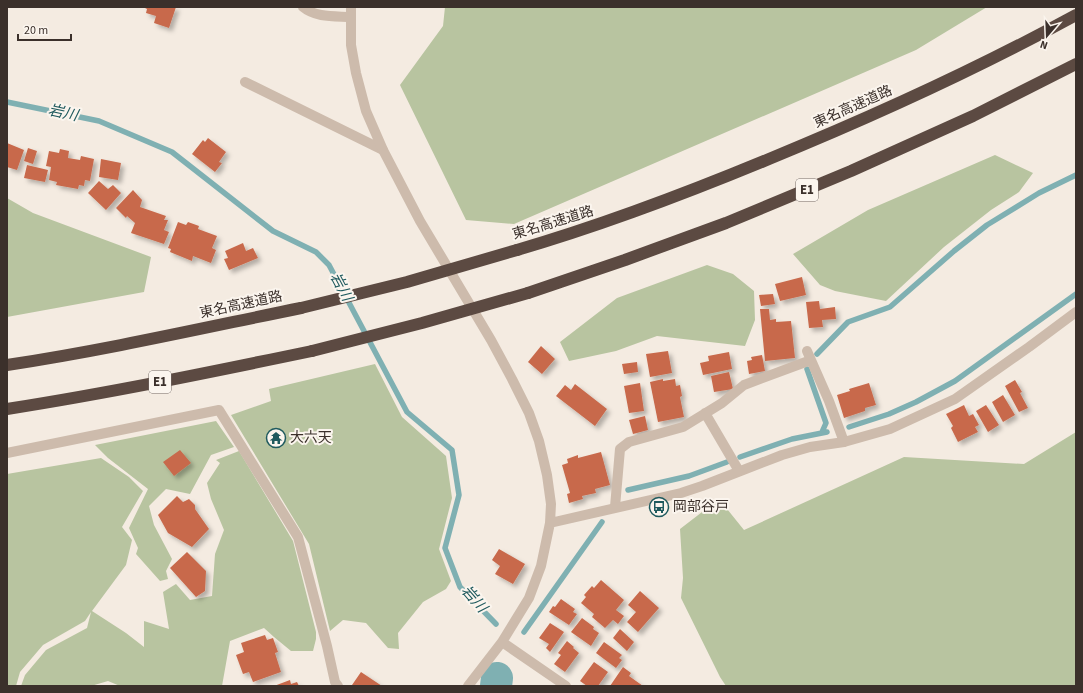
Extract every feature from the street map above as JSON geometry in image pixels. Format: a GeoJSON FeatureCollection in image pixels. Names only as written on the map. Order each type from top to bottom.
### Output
{"type":"FeatureCollection","features":[{"type":"Feature","properties":{"kind":"highway","name":"東名高速道路"},"geometry":{"type":"LineString","coordinates":[[7,365],[53,358],[203,329],[301,308],[407,282],[610,221],[711,183],[827,135],[947,81],[1076,15]]}},
{"type":"Feature","properties":{"kind":"highway","name":"E1"},"geometry":{"type":"LineString","coordinates":[[7,408],[76,398],[312,351],[422,323],[528,293],[726,223],[850,172],[973,116],[1076,64]]}},
{"type":"Feature","properties":{"kind":"street"},"geometry":{"type":"LineString","coordinates":[[303,7],[307,11],[319,15],[351,18]]}},
{"type":"Feature","properties":{"kind":"street"},"geometry":{"type":"LineString","coordinates":[[351,7],[351,45],[356,73],[366,111],[383,150],[420,221],[491,340],[529,413],[547,475],[551,504],[550,523],[541,566],[530,598],[502,642],[468,686]]}},
{"type":"Feature","properties":{"kind":"street"},"geometry":{"type":"LineString","coordinates":[[245,82],[383,150]]}},
{"type":"Feature","properties":{"kind":"street"},"geometry":{"type":"LineString","coordinates":[[550,523],[681,493],[782,455],[810,447],[844,442],[890,429],[955,399],[1076,312]]}},
{"type":"Feature","properties":{"kind":"street"},"geometry":{"type":"LineString","coordinates":[[615,508],[620,449],[629,442],[683,427],[722,403],[744,385],[809,355],[829,401],[844,442]]}},
{"type":"Feature","properties":{"kind":"street"},"geometry":{"type":"LineString","coordinates":[[7,453],[219,410],[298,537],[327,646],[334,685]]}},
{"type":"Feature","properties":{"kind":"street"},"geometry":{"type":"LineString","coordinates":[[705,413],[739,471]]}},
{"type":"Feature","properties":{"kind":"street"},"geometry":{"type":"LineString","coordinates":[[502,642],[566,686]]}},
{"type":"Feature","properties":{"kind":"green space"},"geometry":{"type":"Polygon","coordinates":[[[445,7],[987,7],[916,50],[514,224],[466,220],[400,85],[443,26],[445,7]]]}},
{"type":"Feature","properties":{"kind":"green space"},"geometry":{"type":"Polygon","coordinates":[[[995,155],[1033,173],[1019,192],[991,210],[944,247],[886,301],[835,291],[820,285],[793,254],[868,210],[995,155]]]}},
{"type":"Feature","properties":{"kind":"green space"},"geometry":{"type":"Polygon","coordinates":[[[7,198],[33,213],[151,257],[144,292],[7,317],[7,198]]]}},
{"type":"Feature","properties":{"kind":"green space"},"geometry":{"type":"Polygon","coordinates":[[[707,265],[733,274],[754,291],[755,320],[745,346],[657,336],[616,351],[569,361],[560,342],[617,298],[707,265]]]}},
{"type":"Feature","properties":{"kind":"green space"},"geometry":{"type":"Polygon","coordinates":[[[375,364],[402,417],[446,456],[452,498],[439,549],[451,581],[446,589],[423,602],[398,633],[399,649],[388,648],[366,623],[343,620],[330,631],[309,544],[231,415],[271,401],[269,389],[375,364]]]}},
{"type":"Feature","properties":{"kind":"green space"},"geometry":{"type":"Polygon","coordinates":[[[216,421],[234,447],[211,455],[190,494],[166,489],[149,506],[154,525],[172,559],[166,571],[168,579],[160,581],[136,554],[138,548],[129,528],[148,489],[108,458],[95,445],[216,421]]]}},
{"type":"Feature","properties":{"kind":"green space"},"geometry":{"type":"Polygon","coordinates":[[[1076,432],[1076,686],[726,686],[720,677],[681,598],[683,578],[680,529],[719,499],[744,530],[904,457],[1024,464],[1076,432]]]}},
{"type":"Feature","properties":{"kind":"green space"},"geometry":{"type":"Polygon","coordinates":[[[239,451],[293,541],[316,632],[313,651],[291,651],[264,628],[230,641],[222,686],[120,686],[108,681],[91,686],[21,686],[25,675],[46,650],[87,628],[91,612],[85,621],[43,645],[20,672],[16,686],[7,686],[7,474],[101,458],[129,477],[143,491],[122,527],[132,540],[126,565],[92,611],[126,633],[144,647],[144,621],[169,629],[163,592],[176,584],[190,600],[212,596],[215,554],[224,530],[211,499],[207,483],[220,463],[216,460],[239,451]]]}},
{"type":"Feature","properties":{"kind":"building"},"geometry":{"type":"Polygon","coordinates":[[[143,7],[176,7],[169,28],[154,23],[156,16],[146,13],[147,9],[143,7]]]}},
{"type":"Feature","properties":{"kind":"building"},"geometry":{"type":"Polygon","coordinates":[[[208,138],[226,152],[219,162],[222,163],[215,172],[192,154],[203,140],[205,142],[208,138]]]}},
{"type":"Feature","properties":{"kind":"building"},"geometry":{"type":"Polygon","coordinates":[[[7,143],[24,150],[17,170],[7,167],[7,143]]]}},
{"type":"Feature","properties":{"kind":"building"},"geometry":{"type":"Polygon","coordinates":[[[28,148],[37,151],[33,164],[24,161],[28,148]]]}},
{"type":"Feature","properties":{"kind":"building"},"geometry":{"type":"Polygon","coordinates":[[[60,149],[69,151],[68,158],[80,160],[81,156],[94,159],[90,181],[85,180],[84,186],[79,185],[78,189],[56,185],[57,182],[49,180],[51,167],[46,166],[49,151],[59,153],[60,149]]]}},
{"type":"Feature","properties":{"kind":"building"},"geometry":{"type":"Polygon","coordinates":[[[101,159],[121,163],[118,180],[99,177],[101,159]]]}},
{"type":"Feature","properties":{"kind":"building"},"geometry":{"type":"Polygon","coordinates":[[[27,165],[48,170],[45,182],[24,178],[27,165]]]}},
{"type":"Feature","properties":{"kind":"building"},"geometry":{"type":"Polygon","coordinates":[[[99,181],[108,189],[113,185],[121,193],[106,210],[88,193],[99,181]]]}},
{"type":"Feature","properties":{"kind":"building"},"geometry":{"type":"Polygon","coordinates":[[[133,190],[142,200],[140,207],[166,216],[164,220],[168,220],[164,230],[169,232],[164,244],[131,233],[135,223],[127,216],[126,218],[116,208],[133,190]]]}},
{"type":"Feature","properties":{"kind":"building"},"geometry":{"type":"Polygon","coordinates":[[[178,222],[186,225],[188,222],[199,226],[198,229],[217,236],[212,248],[216,250],[211,263],[193,256],[192,261],[170,252],[171,249],[168,248],[178,222]]]}},
{"type":"Feature","properties":{"kind":"building"},"geometry":{"type":"Polygon","coordinates":[[[243,243],[246,251],[253,248],[258,258],[229,270],[224,259],[228,258],[225,251],[243,243]]]}},
{"type":"Feature","properties":{"kind":"building"},"geometry":{"type":"Polygon","coordinates":[[[802,277],[806,295],[780,301],[775,284],[802,277]]]}},
{"type":"Feature","properties":{"kind":"building"},"geometry":{"type":"Polygon","coordinates":[[[773,294],[775,304],[761,306],[759,295],[773,294]]]}},
{"type":"Feature","properties":{"kind":"building"},"geometry":{"type":"Polygon","coordinates":[[[819,301],[820,309],[835,307],[836,319],[822,320],[823,327],[809,328],[806,302],[819,301]]]}},
{"type":"Feature","properties":{"kind":"building"},"geometry":{"type":"Polygon","coordinates":[[[760,309],[769,309],[770,320],[776,319],[776,322],[791,321],[795,358],[765,361],[760,309]]]}},
{"type":"Feature","properties":{"kind":"building"},"geometry":{"type":"Polygon","coordinates":[[[541,346],[555,359],[542,374],[528,362],[541,346]]]}},
{"type":"Feature","properties":{"kind":"building"},"geometry":{"type":"Polygon","coordinates":[[[668,351],[672,373],[650,377],[646,354],[668,351]]]}},
{"type":"Feature","properties":{"kind":"building"},"geometry":{"type":"Polygon","coordinates":[[[729,352],[732,369],[703,375],[700,363],[709,361],[708,356],[729,352]]]}},
{"type":"Feature","properties":{"kind":"building"},"geometry":{"type":"Polygon","coordinates":[[[762,355],[765,371],[749,374],[747,361],[752,360],[751,357],[762,355]]]}},
{"type":"Feature","properties":{"kind":"building"},"geometry":{"type":"Polygon","coordinates":[[[637,362],[638,372],[624,374],[622,364],[637,362]]]}},
{"type":"Feature","properties":{"kind":"building"},"geometry":{"type":"Polygon","coordinates":[[[729,372],[733,389],[714,392],[711,376],[729,372]]]}},
{"type":"Feature","properties":{"kind":"building"},"geometry":{"type":"Polygon","coordinates":[[[663,379],[663,381],[675,379],[676,386],[680,385],[682,396],[680,397],[684,417],[658,422],[650,382],[663,379]]]}},
{"type":"Feature","properties":{"kind":"building"},"geometry":{"type":"Polygon","coordinates":[[[1015,380],[1022,392],[1020,393],[1028,408],[1019,412],[1005,386],[1015,380]]]}},
{"type":"Feature","properties":{"kind":"building"},"geometry":{"type":"Polygon","coordinates":[[[640,383],[644,411],[629,413],[624,386],[640,383]]]}},
{"type":"Feature","properties":{"kind":"building"},"geometry":{"type":"Polygon","coordinates":[[[869,383],[876,405],[865,408],[865,411],[844,418],[837,395],[850,391],[849,389],[869,383]]]}},
{"type":"Feature","properties":{"kind":"building"},"geometry":{"type":"Polygon","coordinates":[[[575,384],[607,409],[595,426],[556,396],[565,385],[571,390],[575,384]]]}},
{"type":"Feature","properties":{"kind":"building"},"geometry":{"type":"Polygon","coordinates":[[[1003,395],[1015,415],[1003,422],[992,402],[1003,395]]]}},
{"type":"Feature","properties":{"kind":"building"},"geometry":{"type":"Polygon","coordinates":[[[964,405],[969,416],[973,414],[979,425],[975,427],[978,432],[958,442],[951,428],[953,426],[946,414],[964,405]]]}},
{"type":"Feature","properties":{"kind":"building"},"geometry":{"type":"Polygon","coordinates":[[[986,405],[999,425],[988,432],[976,411],[986,405]]]}},
{"type":"Feature","properties":{"kind":"building"},"geometry":{"type":"Polygon","coordinates":[[[645,416],[648,430],[633,434],[629,420],[645,416]]]}},
{"type":"Feature","properties":{"kind":"building"},"geometry":{"type":"Polygon","coordinates":[[[180,450],[191,463],[174,476],[163,462],[180,450]]]}},
{"type":"Feature","properties":{"kind":"building"},"geometry":{"type":"Polygon","coordinates":[[[601,452],[610,485],[595,489],[596,493],[582,496],[583,499],[569,503],[567,494],[570,493],[562,465],[568,463],[567,459],[578,455],[578,458],[601,452]]]}},
{"type":"Feature","properties":{"kind":"building"},"geometry":{"type":"Polygon","coordinates":[[[177,496],[183,502],[189,499],[195,505],[195,509],[209,529],[192,547],[168,533],[158,515],[177,496]]]}},
{"type":"Feature","properties":{"kind":"building"},"geometry":{"type":"Polygon","coordinates":[[[499,549],[525,564],[513,584],[495,574],[500,566],[492,560],[499,549]]]}},
{"type":"Feature","properties":{"kind":"building"},"geometry":{"type":"Polygon","coordinates":[[[187,552],[206,571],[205,591],[196,597],[170,568],[187,552]]]}},
{"type":"Feature","properties":{"kind":"building"},"geometry":{"type":"Polygon","coordinates":[[[601,580],[624,600],[616,610],[624,616],[618,624],[613,620],[605,628],[592,617],[594,614],[581,603],[586,597],[584,595],[592,586],[594,588],[601,580]]]}},
{"type":"Feature","properties":{"kind":"building"},"geometry":{"type":"Polygon","coordinates":[[[640,591],[659,608],[638,632],[627,622],[636,612],[628,605],[640,591]]]}},
{"type":"Feature","properties":{"kind":"building"},"geometry":{"type":"Polygon","coordinates":[[[561,599],[575,609],[573,612],[577,614],[569,625],[549,612],[561,599]]]}},
{"type":"Feature","properties":{"kind":"building"},"geometry":{"type":"Polygon","coordinates":[[[582,618],[599,633],[591,646],[571,632],[582,618]]]}},
{"type":"Feature","properties":{"kind":"building"},"geometry":{"type":"Polygon","coordinates":[[[550,623],[564,632],[550,652],[546,648],[549,644],[539,638],[550,623]]]}},
{"type":"Feature","properties":{"kind":"building"},"geometry":{"type":"Polygon","coordinates":[[[620,629],[634,642],[627,651],[613,638],[620,629]]]}},
{"type":"Feature","properties":{"kind":"building"},"geometry":{"type":"Polygon","coordinates":[[[265,635],[267,640],[273,638],[278,652],[275,653],[281,672],[253,682],[249,672],[243,674],[236,655],[244,652],[241,643],[265,635]]]}},
{"type":"Feature","properties":{"kind":"building"},"geometry":{"type":"Polygon","coordinates":[[[567,641],[579,653],[565,672],[554,664],[561,655],[558,653],[567,641]]]}},
{"type":"Feature","properties":{"kind":"building"},"geometry":{"type":"Polygon","coordinates":[[[604,642],[622,655],[619,658],[622,660],[616,668],[596,653],[604,642]]]}},
{"type":"Feature","properties":{"kind":"building"},"geometry":{"type":"Polygon","coordinates":[[[594,662],[608,672],[598,686],[587,686],[580,681],[594,662]]]}},
{"type":"Feature","properties":{"kind":"building"},"geometry":{"type":"Polygon","coordinates":[[[623,667],[631,673],[629,676],[643,686],[610,686],[623,667]]]}},
{"type":"Feature","properties":{"kind":"building"},"geometry":{"type":"Polygon","coordinates":[[[361,672],[382,686],[352,685],[361,672]]]}},
{"type":"Feature","properties":{"kind":"building"},"geometry":{"type":"Polygon","coordinates":[[[290,680],[291,684],[297,682],[299,686],[274,686],[290,680]]]}},
{"type":"Feature","properties":{"kind":"waterway","name":"岩川"},"geometry":{"type":"LineString","coordinates":[[7,102],[99,121],[172,152],[273,231],[316,252],[329,265],[407,412],[452,450],[459,495],[445,548],[460,587],[496,624]]}},
{"type":"Feature","properties":{"kind":"waterway"},"geometry":{"type":"LineString","coordinates":[[817,354],[848,322],[890,307],[954,251],[987,225],[1039,193],[1076,175]]}},
{"type":"Feature","properties":{"kind":"waterway"},"geometry":{"type":"LineString","coordinates":[[849,427],[889,414],[916,402],[955,381],[1076,294]]}},
{"type":"Feature","properties":{"kind":"waterway"},"geometry":{"type":"LineString","coordinates":[[807,369],[826,423],[822,432]]}},
{"type":"Feature","properties":{"kind":"waterway"},"geometry":{"type":"LineString","coordinates":[[740,457],[792,439],[827,432]]}},
{"type":"Feature","properties":{"kind":"waterway"},"geometry":{"type":"LineString","coordinates":[[628,490],[689,476],[727,462]]}},
{"type":"Feature","properties":{"kind":"waterway"},"geometry":{"type":"LineString","coordinates":[[524,632],[602,522]]}},
{"type":"Feature","properties":{"kind":"waterway","name":"岩川"},"geometry":{"type":"LineString","coordinates":[[496,686],[497,678]]}},
{"type":"Feature","properties":{"kind":"place","name":"大六天"},"geometry":{"type":"Point","coordinates":[276,438]}},
{"type":"Feature","properties":{"kind":"place","name":"岡部谷戸"},"geometry":{"type":"Point","coordinates":[659,507]}}]}
